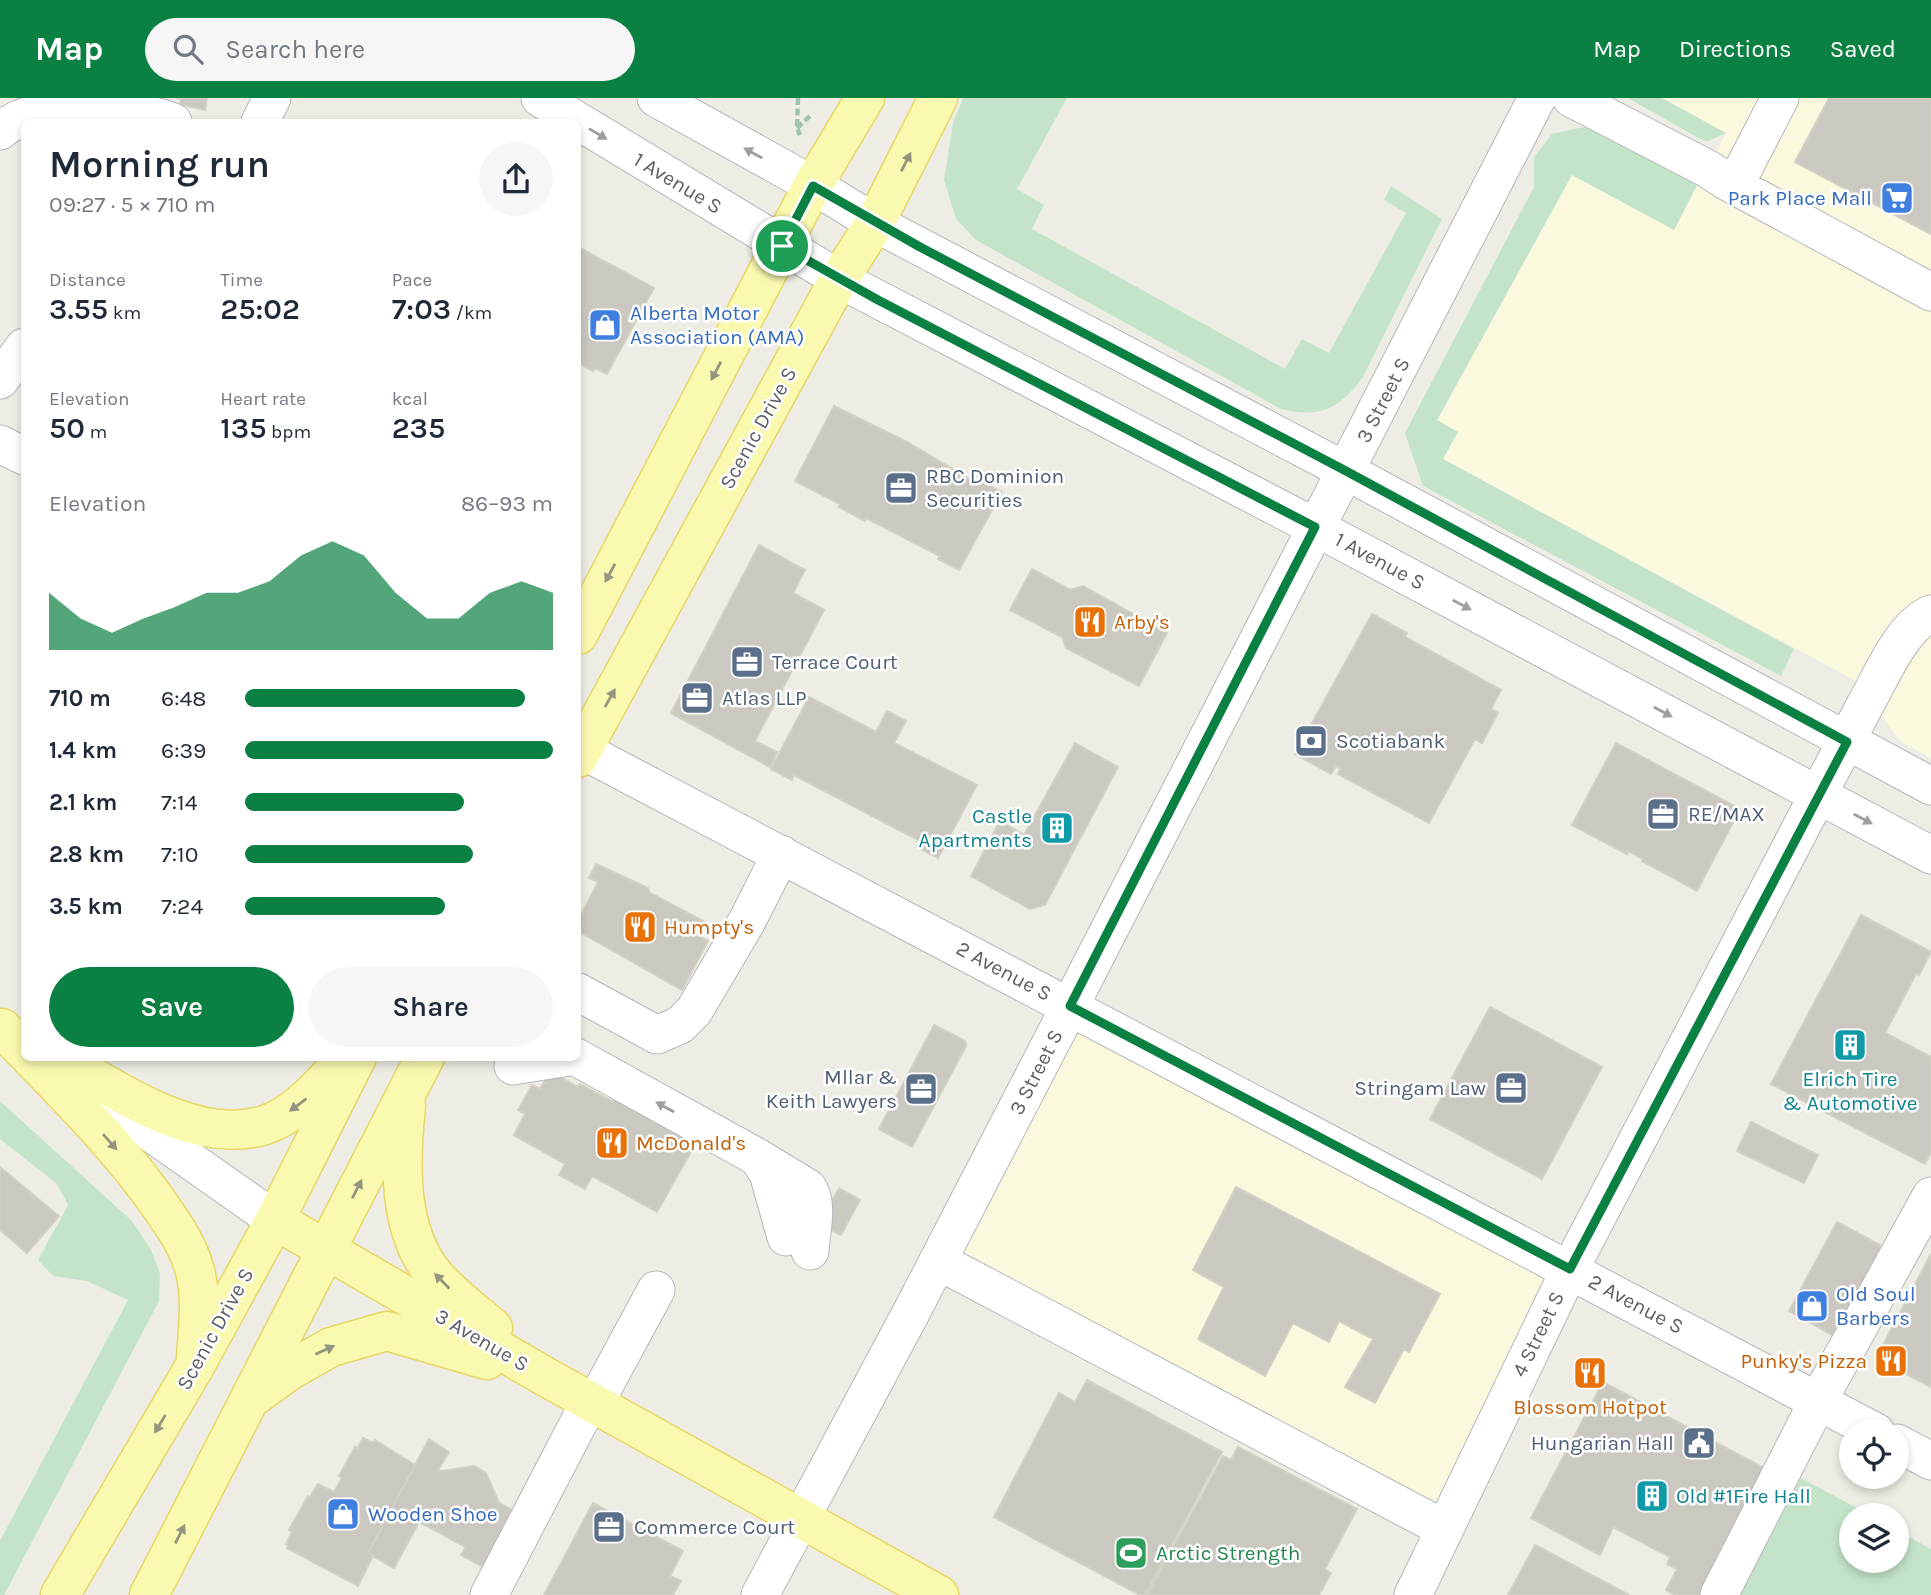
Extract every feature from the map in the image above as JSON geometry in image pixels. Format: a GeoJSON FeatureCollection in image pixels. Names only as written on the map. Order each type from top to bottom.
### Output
{"type":"FeatureCollection","features":[{"type":"Feature","properties":{"kind":"main road"},"geometry":{"type":"LineString","coordinates":[[581,629],[813,186],[865,98]]}},
{"type":"Feature","properties":{"kind":"main road","name":"Scenic Drive S"},"geometry":{"type":"LineString","coordinates":[[581,748],[839,279],[875,223],[938,98]]}},
{"type":"Feature","properties":{"kind":"main road"},"geometry":{"type":"LineString","coordinates":[[34,1061],[133,1169],[184,1241],[195,1272],[199,1314],[195,1366]]}},
{"type":"Feature","properties":{"kind":"main road"},"geometry":{"type":"LineString","coordinates":[[64,1061],[159,1112],[191,1124],[226,1130],[264,1125],[282,1116],[316,1091],[343,1061]]}},
{"type":"Feature","properties":{"kind":"main road","name":"Scenic Drive S"},"geometry":{"type":"LineString","coordinates":[[60,1595],[195,1366],[275,1220],[355,1061]]}},
{"type":"Feature","properties":{"kind":"main road"},"geometry":{"type":"LineString","coordinates":[[149,1595],[416,1073]]}},
{"type":"Feature","properties":{"kind":"main road"},"geometry":{"type":"LineString","coordinates":[[416,1073],[402,1146],[407,1214],[416,1246],[436,1277],[546,1377]]}},
{"type":"Feature","properties":{"kind":"main road","name":"3 Avenue S"},"geometry":{"type":"LineString","coordinates":[[275,1220],[546,1377],[939,1595]]}},
{"type":"Feature","properties":{"kind":"main road"},"geometry":{"type":"LineString","coordinates":[[248,1402],[308,1358],[331,1347],[387,1331],[546,1377]]}},
{"type":"Feature","properties":{"kind":"street"},"geometry":{"type":"LineString","coordinates":[[262,119],[272,98]]}},
{"type":"Feature","properties":{"kind":"street","name":"1 Avenue S"},"geometry":{"type":"LineString","coordinates":[[540,98],[574,119]]}},
{"type":"Feature","properties":{"kind":"street"},"geometry":{"type":"LineString","coordinates":[[656,98],[875,223],[1346,471],[1931,786]]}},
{"type":"Feature","properties":{"kind":"street","name":"3 Street S"},"geometry":{"type":"LineString","coordinates":[[760,1595],[938,1261],[1537,98]]}},
{"type":"Feature","properties":{"kind":"street"},"geometry":{"type":"LineString","coordinates":[[1571,98],[1931,292]]}},
{"type":"Feature","properties":{"kind":"street"},"geometry":{"type":"LineString","coordinates":[[1735,185],[1780,98]]}},
{"type":"Feature","properties":{"kind":"street"},"geometry":{"type":"LineString","coordinates":[[0,131],[17,119],[29,115],[90,106],[146,113],[164,119]]}},
{"type":"Feature","properties":{"kind":"street","name":"1 Avenue S"},"geometry":{"type":"LineString","coordinates":[[581,123],[839,279],[1315,527],[1931,855]]}},
{"type":"Feature","properties":{"kind":"street"},"geometry":{"type":"LineString","coordinates":[[0,380],[21,351]]}},
{"type":"Feature","properties":{"kind":"street"},"geometry":{"type":"LineString","coordinates":[[0,444],[21,454]]}},
{"type":"Feature","properties":{"kind":"street","name":"4 Street S"},"geometry":{"type":"LineString","coordinates":[[1413,1595],[1570,1269],[1819,795],[1898,648],[1909,631],[1931,614]]}},
{"type":"Feature","properties":{"kind":"street","name":"2 Avenue S"},"geometry":{"type":"LineString","coordinates":[[581,753],[781,854],[1852,1419]]}},
{"type":"Feature","properties":{"kind":"street"},"geometry":{"type":"LineString","coordinates":[[581,994],[657,1035],[680,1024],[694,1011],[781,854]]}},
{"type":"Feature","properties":{"kind":"street"},"geometry":{"type":"LineString","coordinates":[[581,1060],[757,1157],[768,1173],[798,1244]]}},
{"type":"Feature","properties":{"kind":"street","name":"3 Avenue S"},"geometry":{"type":"LineString","coordinates":[[49,1061],[275,1220]]}},
{"type":"Feature","properties":{"kind":"street"},"geometry":{"type":"LineString","coordinates":[[513,1066],[544,1061]]}},
{"type":"Feature","properties":{"kind":"street"},"geometry":{"type":"LineString","coordinates":[[1720,1595],[1818,1401],[1931,1196]]}},
{"type":"Feature","properties":{"kind":"street"},"geometry":{"type":"LineString","coordinates":[[938,1261],[1445,1529]]}},
{"type":"Feature","properties":{"kind":"street"},"geometry":{"type":"LineString","coordinates":[[489,1595],[592,1402],[656,1290]]}},
{"type":"Feature","properties":{"kind":"street"},"geometry":{"type":"LineString","coordinates":[[1909,1449],[1931,1461]]}},
{"type":"Feature","properties":{"kind":"path"},"geometry":{"type":"LineString","coordinates":[[798,98],[797,128],[806,144]]}},
{"type":"Feature","properties":{"kind":"shaded area"},"geometry":{"type":"Polygon","coordinates":[[[1662,98],[1931,98],[1931,758],[1901,742],[1856,681],[1443,459],[1437,421],[1572,174],[1674,230],[1726,133],[1662,98]]]}},
{"type":"Feature","properties":{"kind":"shaded area"},"geometry":{"type":"Polygon","coordinates":[[[1070,1006],[1570,1269],[1445,1529],[938,1261],[1070,1006]]]}},
{"type":"Feature","properties":{"kind":"green space"},"geometry":{"type":"Polygon","coordinates":[[[963,98],[1067,98],[1017,189],[1044,205],[1032,229],[1285,369],[1302,339],[1329,353],[1406,213],[1384,200],[1391,186],[1442,219],[1355,388],[1337,403],[1318,411],[1307,413],[1281,409],[976,240],[956,219],[944,180],[953,123],[963,98]]]}},
{"type":"Feature","properties":{"kind":"green space"},"geometry":{"type":"Polygon","coordinates":[[[1628,98],[1662,98],[1726,133],[1708,141],[1700,139],[1628,98]]]}},
{"type":"Feature","properties":{"kind":"green space"},"geometry":{"type":"Polygon","coordinates":[[[1588,126],[1697,185],[1674,230],[1572,175],[1437,420],[1458,432],[1443,459],[1794,649],[1781,676],[1423,486],[1405,433],[1534,187],[1534,157],[1552,134],[1588,126]]]}},
{"type":"Feature","properties":{"kind":"green space"},"geometry":{"type":"Polygon","coordinates":[[[0,1101],[132,1221],[151,1250],[160,1273],[159,1301],[4,1595],[0,1595],[0,1541],[128,1300],[87,1281],[53,1276],[38,1260],[68,1205],[57,1184],[0,1139],[0,1101]]]}},
{"type":"Feature","properties":{"kind":"green space"},"geometry":{"type":"Polygon","coordinates":[[[1797,1476],[1848,1503],[1839,1503],[1839,1573],[1909,1573],[1909,1537],[1931,1549],[1931,1595],[1733,1595],[1797,1476]]]}},
{"type":"Feature","properties":{"kind":"building"},"geometry":{"type":"Polygon","coordinates":[[[176,98],[207,98],[205,110],[180,104],[181,99],[176,98]]]}},
{"type":"Feature","properties":{"kind":"building","name":"Park Place Mall"},"geometry":{"type":"Polygon","coordinates":[[[1829,98],[1931,98],[1931,234],[1795,162],[1829,98]]]}},
{"type":"Feature","properties":{"kind":"building","name":"Alberta Motor Association (AMA)"},"geometry":{"type":"Polygon","coordinates":[[[581,249],[654,288],[607,374],[595,368],[593,371],[581,365],[581,249]]]}},
{"type":"Feature","properties":{"kind":"building","name":"RBC Dominion Securities"},"geometry":{"type":"Polygon","coordinates":[[[834,406],[907,442],[978,484],[979,481],[1002,492],[959,570],[938,559],[940,556],[866,518],[865,521],[839,507],[840,504],[795,481],[834,406]]]}},
{"type":"Feature","properties":{"kind":"building","name":"Terrace Court"},"geometry":{"type":"Polygon","coordinates":[[[759,545],[805,570],[793,593],[824,610],[755,741],[777,752],[770,767],[671,713],[759,545]]]}},
{"type":"Feature","properties":{"kind":"building","name":"Arby's"},"geometry":{"type":"Polygon","coordinates":[[[1032,569],[1070,590],[1083,586],[1167,633],[1139,686],[1066,648],[1062,637],[1010,610],[1032,569]]]}},
{"type":"Feature","properties":{"kind":"building"},"geometry":{"type":"Polygon","coordinates":[[[1372,614],[1407,633],[1405,637],[1501,690],[1491,709],[1498,713],[1482,743],[1475,739],[1429,823],[1338,774],[1340,769],[1336,766],[1331,774],[1295,754],[1372,614]]]}},
{"type":"Feature","properties":{"kind":"building"},"geometry":{"type":"Polygon","coordinates":[[[809,697],[876,732],[887,711],[906,721],[894,743],[977,785],[938,858],[917,847],[920,841],[794,775],[792,780],[771,769],[809,697]]]}},
{"type":"Feature","properties":{"kind":"building","name":"Castle Apartments"},"geometry":{"type":"Polygon","coordinates":[[[1075,743],[1118,767],[1045,905],[1030,909],[971,876],[1000,821],[1024,835],[1075,743]]]}},
{"type":"Feature","properties":{"kind":"building"},"geometry":{"type":"Polygon","coordinates":[[[1616,743],[1740,809],[1697,891],[1628,851],[1627,854],[1572,825],[1616,743]]]}},
{"type":"Feature","properties":{"kind":"building","name":"Humpty's"},"geometry":{"type":"Polygon","coordinates":[[[596,864],[648,888],[650,893],[705,922],[698,936],[708,941],[682,990],[581,933],[581,915],[598,882],[589,878],[596,864]]]}},
{"type":"Feature","properties":{"kind":"building","name":"Elrich Tire & Automotive"},"geometry":{"type":"Polygon","coordinates":[[[1861,915],[1931,952],[1919,975],[1916,974],[1885,1033],[1931,1057],[1931,1153],[1925,1164],[1771,1084],[1861,915]]]}},
{"type":"Feature","properties":{"kind":"building"},"geometry":{"type":"Polygon","coordinates":[[[1490,1007],[1602,1067],[1542,1179],[1430,1119],[1490,1007]]]}},
{"type":"Feature","properties":{"kind":"building","name":"Mllar & Keith Lawyers"},"geometry":{"type":"Polygon","coordinates":[[[934,1025],[965,1041],[966,1046],[912,1147],[879,1129],[934,1025]]]}},
{"type":"Feature","properties":{"kind":"building","name":"McDonald's"},"geometry":{"type":"Polygon","coordinates":[[[550,1071],[613,1102],[618,1095],[697,1141],[657,1212],[592,1176],[585,1189],[559,1175],[565,1164],[514,1135],[525,1114],[518,1110],[532,1085],[540,1089],[550,1071]]]}},
{"type":"Feature","properties":{"kind":"building"},"geometry":{"type":"Polygon","coordinates":[[[1751,1122],[1818,1155],[1804,1183],[1737,1151],[1751,1122]]]}},
{"type":"Feature","properties":{"kind":"building"},"geometry":{"type":"Polygon","coordinates":[[[0,1167],[59,1216],[27,1253],[0,1230],[0,1167]]]}},
{"type":"Feature","properties":{"kind":"building"},"geometry":{"type":"Polygon","coordinates":[[[1236,1187],[1440,1294],[1409,1352],[1404,1349],[1375,1403],[1345,1387],[1373,1339],[1339,1321],[1329,1342],[1293,1323],[1265,1376],[1198,1339],[1224,1287],[1193,1270],[1236,1187]]]}},
{"type":"Feature","properties":{"kind":"building"},"geometry":{"type":"Polygon","coordinates":[[[839,1188],[860,1200],[841,1235],[819,1224],[839,1188]]]}},
{"type":"Feature","properties":{"kind":"building"},"geometry":{"type":"Polygon","coordinates":[[[1837,1222],[1891,1251],[1843,1341],[1789,1311],[1837,1222]]]}},
{"type":"Feature","properties":{"kind":"building"},"geometry":{"type":"Polygon","coordinates":[[[1931,1254],[1931,1387],[1876,1358],[1931,1254]]]}},
{"type":"Feature","properties":{"kind":"building"},"geometry":{"type":"Polygon","coordinates":[[[1087,1380],[1222,1452],[1145,1595],[1140,1595],[994,1517],[1059,1393],[1075,1402],[1087,1380]]]}},
{"type":"Feature","properties":{"kind":"building","name":"Old #1Fire Hall"},"geometry":{"type":"Polygon","coordinates":[[[1603,1382],[1773,1473],[1708,1595],[1675,1595],[1666,1590],[1677,1569],[1667,1564],[1670,1557],[1613,1527],[1600,1555],[1531,1518],[1603,1382]]]}},
{"type":"Feature","properties":{"kind":"building","name":"Wooden Shoe"},"geometry":{"type":"Polygon","coordinates":[[[363,1438],[373,1443],[375,1440],[415,1465],[368,1553],[373,1556],[358,1586],[287,1548],[286,1544],[292,1532],[289,1530],[308,1496],[310,1497],[318,1484],[334,1492],[342,1478],[339,1476],[363,1438]]]}},
{"type":"Feature","properties":{"kind":"building"},"geometry":{"type":"Polygon","coordinates":[[[429,1439],[449,1452],[438,1470],[474,1466],[486,1473],[499,1503],[518,1513],[488,1570],[461,1555],[466,1547],[419,1522],[394,1568],[368,1553],[429,1439]]]}},
{"type":"Feature","properties":{"kind":"building"},"geometry":{"type":"Polygon","coordinates":[[[1238,1447],[1357,1509],[1325,1569],[1331,1573],[1319,1595],[1147,1595],[1223,1456],[1231,1460],[1238,1447]]]}},
{"type":"Feature","properties":{"kind":"building","name":"Commerce Court"},"geometry":{"type":"Polygon","coordinates":[[[593,1503],[683,1551],[670,1576],[681,1581],[673,1595],[544,1595],[593,1503]]]}},
{"type":"Feature","properties":{"kind":"building"},"geometry":{"type":"Polygon","coordinates":[[[1535,1545],[1629,1595],[1508,1595],[1535,1545]]]}},
{"type":"Feature","properties":{"kind":"place","name":"Park Place Mall"},"geometry":{"type":"Point","coordinates":[1897,198]}},
{"type":"Feature","properties":{"kind":"place","name":"Alberta Motor Association (AMA)"},"geometry":{"type":"Point","coordinates":[605,325]}},
{"type":"Feature","properties":{"kind":"place","name":"RBC Dominion Securities"},"geometry":{"type":"Point","coordinates":[901,488]}},
{"type":"Feature","properties":{"kind":"place","name":"Arby's"},"geometry":{"type":"Point","coordinates":[1090,622]}},
{"type":"Feature","properties":{"kind":"place","name":"Terrace Court"},"geometry":{"type":"Point","coordinates":[747,662]}},
{"type":"Feature","properties":{"kind":"place","name":"Atlas LLP"},"geometry":{"type":"Point","coordinates":[697,698]}},
{"type":"Feature","properties":{"kind":"place","name":"Scotiabank"},"geometry":{"type":"Point","coordinates":[1311,741]}},
{"type":"Feature","properties":{"kind":"place","name":"RE/MAX"},"geometry":{"type":"Point","coordinates":[1663,814]}},
{"type":"Feature","properties":{"kind":"place","name":"Castle Apartments"},"geometry":{"type":"Point","coordinates":[1057,828]}},
{"type":"Feature","properties":{"kind":"place","name":"Humpty's"},"geometry":{"type":"Point","coordinates":[640,927]}},
{"type":"Feature","properties":{"kind":"place","name":"Elrich Tire & Automotive"},"geometry":{"type":"Point","coordinates":[1850,1045]}},
{"type":"Feature","properties":{"kind":"place","name":"Stringam Law"},"geometry":{"type":"Point","coordinates":[1511,1088]}},
{"type":"Feature","properties":{"kind":"place","name":"Mllar & Keith Lawyers"},"geometry":{"type":"Point","coordinates":[921,1089]}},
{"type":"Feature","properties":{"kind":"place","name":"McDonald's"},"geometry":{"type":"Point","coordinates":[612,1143]}},
{"type":"Feature","properties":{"kind":"place","name":"Old Soul Barbers"},"geometry":{"type":"Point","coordinates":[1812,1306]}},
{"type":"Feature","properties":{"kind":"place","name":"Punky's Pizza"},"geometry":{"type":"Point","coordinates":[1891,1361]}},
{"type":"Feature","properties":{"kind":"place","name":"Blossom Hotpot"},"geometry":{"type":"Point","coordinates":[1590,1373]}},
{"type":"Feature","properties":{"kind":"place","name":"Hungarian Hall"},"geometry":{"type":"Point","coordinates":[1699,1443]}},
{"type":"Feature","properties":{"kind":"place","name":"Old #1Fire Hall"},"geometry":{"type":"Point","coordinates":[1652,1496]}},
{"type":"Feature","properties":{"kind":"place","name":"Wooden Shoe"},"geometry":{"type":"Point","coordinates":[343,1514]}},
{"type":"Feature","properties":{"kind":"place","name":"Commerce Court"},"geometry":{"type":"Point","coordinates":[609,1527]}},
{"type":"Feature","properties":{"kind":"place","name":"Arctic Strength"},"geometry":{"type":"Point","coordinates":[1131,1553]}},
{"type":"Feature","properties":{"kind":"route"},"geometry":{"type":"LineString","coordinates":[[813,186],[875,223],[1346,471],[1847,742],[1570,1269],[1070,1006],[1315,527],[878,300],[782,246],[813,186]]}}]}
